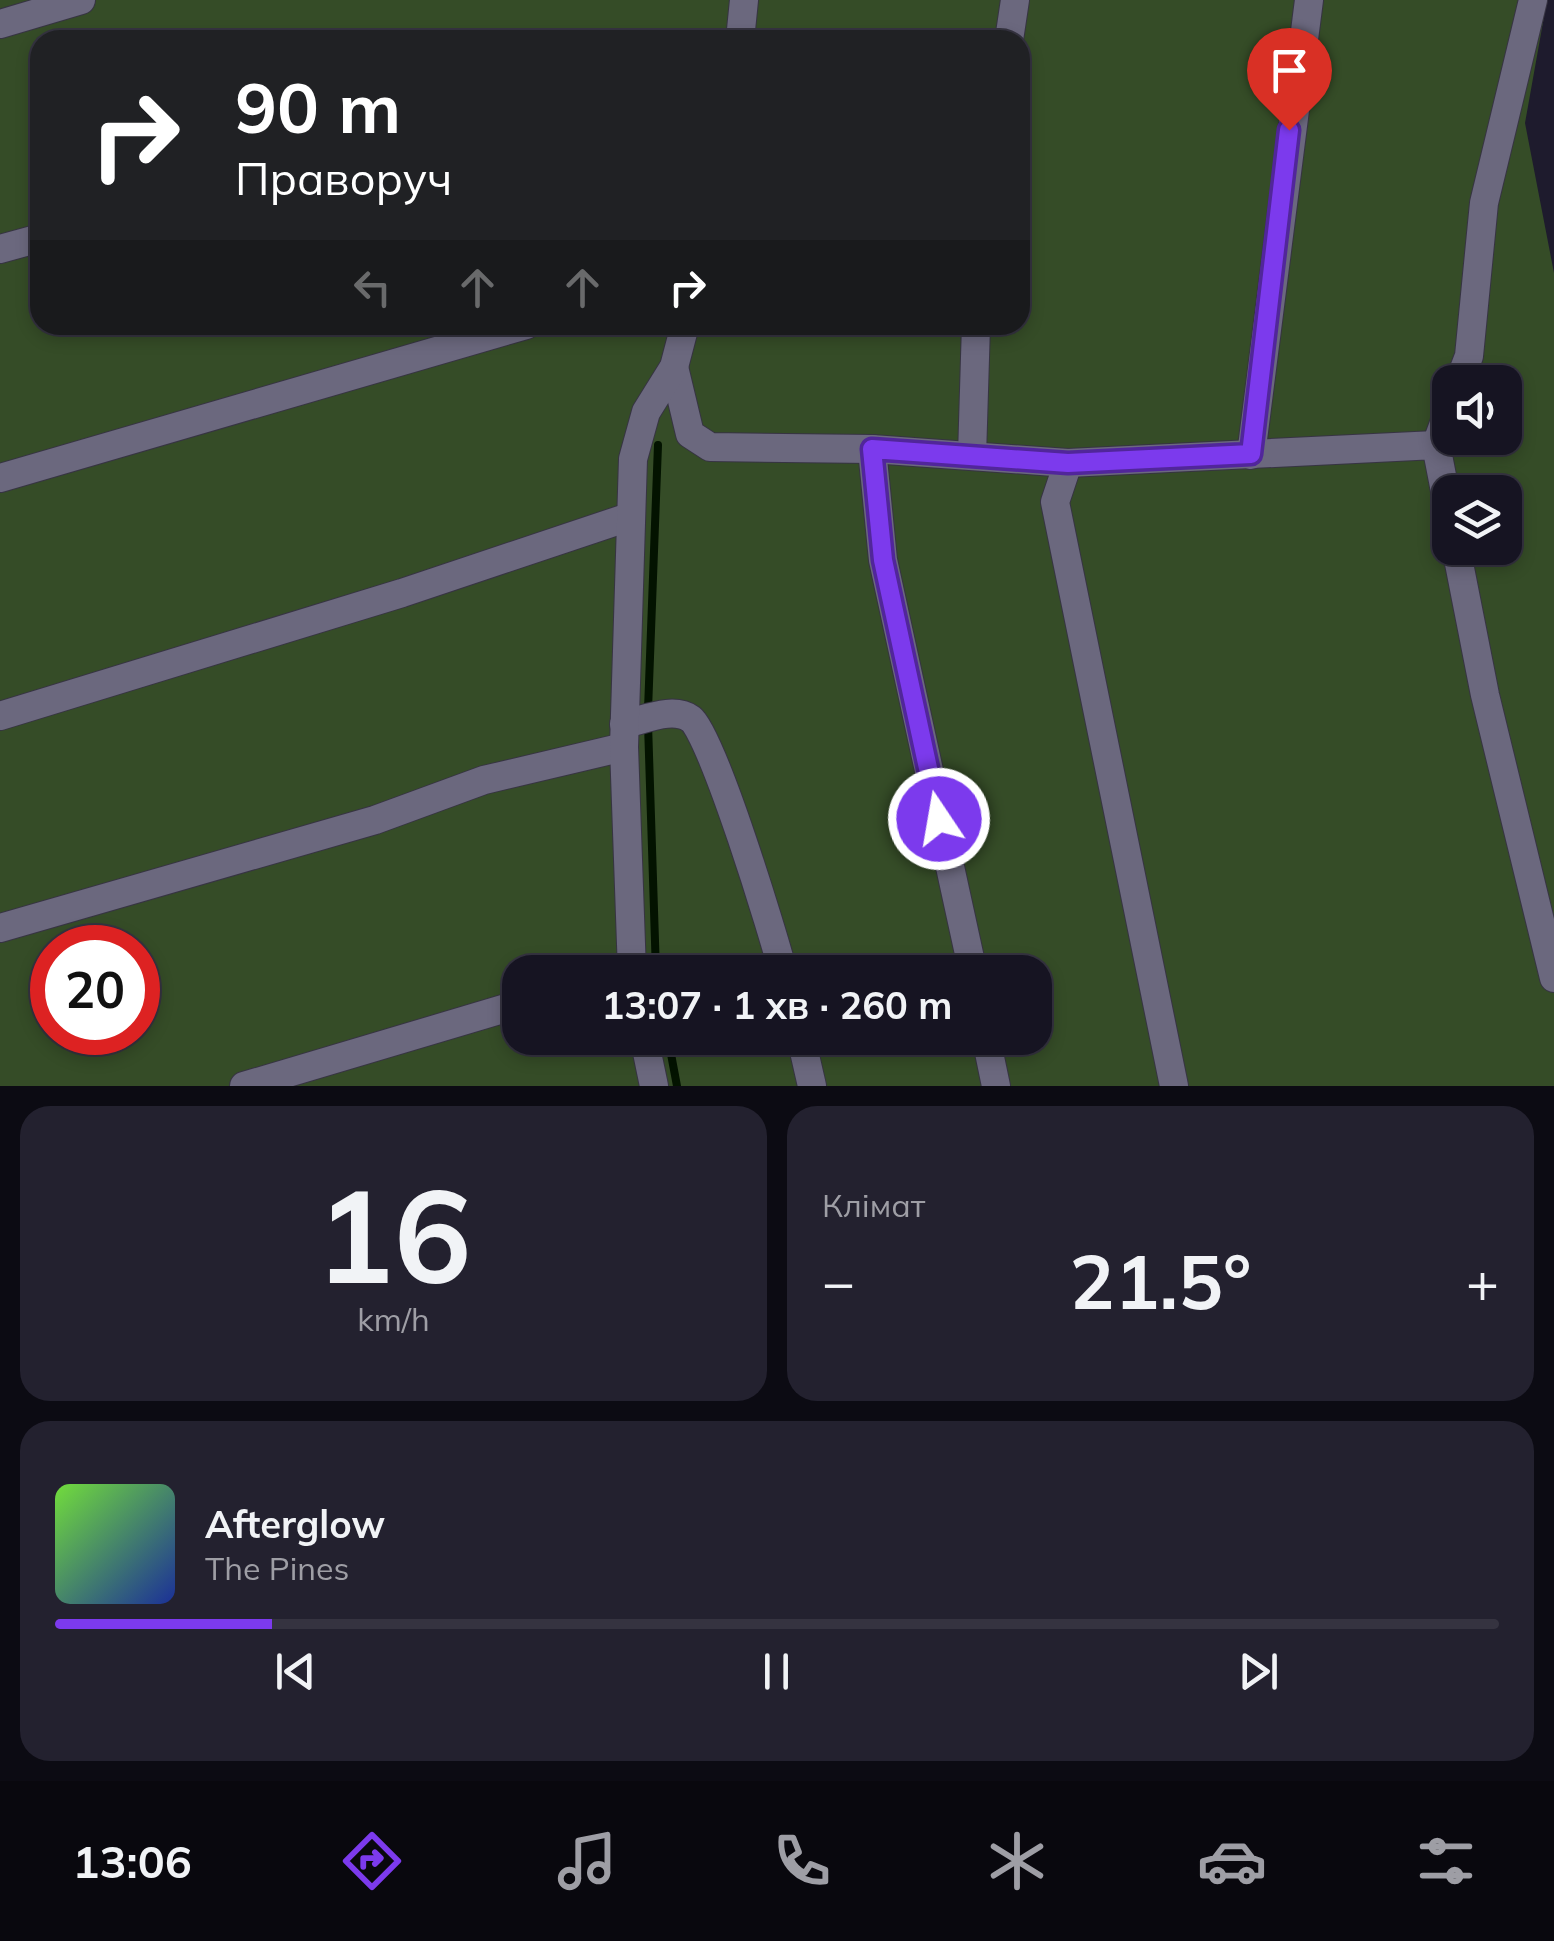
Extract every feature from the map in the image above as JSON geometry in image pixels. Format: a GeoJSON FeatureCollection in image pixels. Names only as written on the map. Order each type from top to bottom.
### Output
{"type":"FeatureCollection","features":[{"type":"Feature","properties":{"kind":"street"},"geometry":{"type":"LineString","coordinates":[[0,24],[81,0]]}},
{"type":"Feature","properties":{"kind":"street"},"geometry":{"type":"LineString","coordinates":[[741,30],[744,0]]}},
{"type":"Feature","properties":{"kind":"street"},"geometry":{"type":"LineString","coordinates":[[1010,30],[1015,0]]}},
{"type":"Feature","properties":{"kind":"street"},"geometry":{"type":"LineString","coordinates":[[1251,454],[1310,0]]}},
{"type":"Feature","properties":{"kind":"street"},"geometry":{"type":"LineString","coordinates":[[1466,365],[1484,203],[1533,0]]}},
{"type":"Feature","properties":{"kind":"street"},"geometry":{"type":"LineString","coordinates":[[0,250],[30,241]]}},
{"type":"Feature","properties":{"kind":"street"},"geometry":{"type":"LineString","coordinates":[[0,478],[492,335]]}},
{"type":"Feature","properties":{"kind":"street"},"geometry":{"type":"LineString","coordinates":[[630,955],[636,727],[628,517],[633,459],[646,412],[674,367],[682,335]]}},
{"type":"Feature","properties":{"kind":"street"},"geometry":{"type":"LineString","coordinates":[[972,456],[976,335]]}},
{"type":"Feature","properties":{"kind":"street"},"geometry":{"type":"LineString","coordinates":[[674,367],[690,434],[710,446],[872,449],[1068,463],[1432,446]]}},
{"type":"Feature","properties":{"kind":"street"},"geometry":{"type":"LineString","coordinates":[[872,449],[883,560],[968,955]]}},
{"type":"Feature","properties":{"kind":"street"},"geometry":{"type":"LineString","coordinates":[[1068,463],[1055,502],[1174,1086]]}},
{"type":"Feature","properties":{"kind":"street"},"geometry":{"type":"LineString","coordinates":[[0,716],[402,593],[628,517]]}},
{"type":"Feature","properties":{"kind":"street"},"geometry":{"type":"LineString","coordinates":[[1459,565],[1484,695],[1554,978]]}},
{"type":"Feature","properties":{"kind":"street"},"geometry":{"type":"LineString","coordinates":[[0,928],[375,820],[674,712],[693,720],[708,747],[778,955]]}},
{"type":"Feature","properties":{"kind":"street"},"geometry":{"type":"LineString","coordinates":[[244,1086],[502,1009]]}},
{"type":"Feature","properties":{"kind":"street"},"geometry":{"type":"LineString","coordinates":[[648,1055],[654,1086]]}},
{"type":"Feature","properties":{"kind":"street"},"geometry":{"type":"LineString","coordinates":[[805,1055],[812,1086]]}},
{"type":"Feature","properties":{"kind":"street"},"geometry":{"type":"LineString","coordinates":[[990,1055],[996,1086]]}},
{"type":"Feature","properties":{"kind":"green space"},"geometry":{"type":"Polygon","coordinates":[[[0,0],[1547,0],[1525,123],[1554,273],[1554,1086],[0,1086],[0,0]]]}},
{"type":"Feature","properties":{"kind":"waterway"},"geometry":{"type":"LineString","coordinates":[[648,710],[658,445]]}},
{"type":"Feature","properties":{"kind":"waterway"},"geometry":{"type":"LineString","coordinates":[[648,724],[655,955]]}},
{"type":"Feature","properties":{"kind":"waterway"},"geometry":{"type":"LineString","coordinates":[[671,1055],[677,1086]]}},
{"type":"Feature","properties":{"kind":"route"},"geometry":{"type":"LineString","coordinates":[[939,819],[883,560],[872,449],[1068,463],[1251,454],[1289,130]]}}]}
